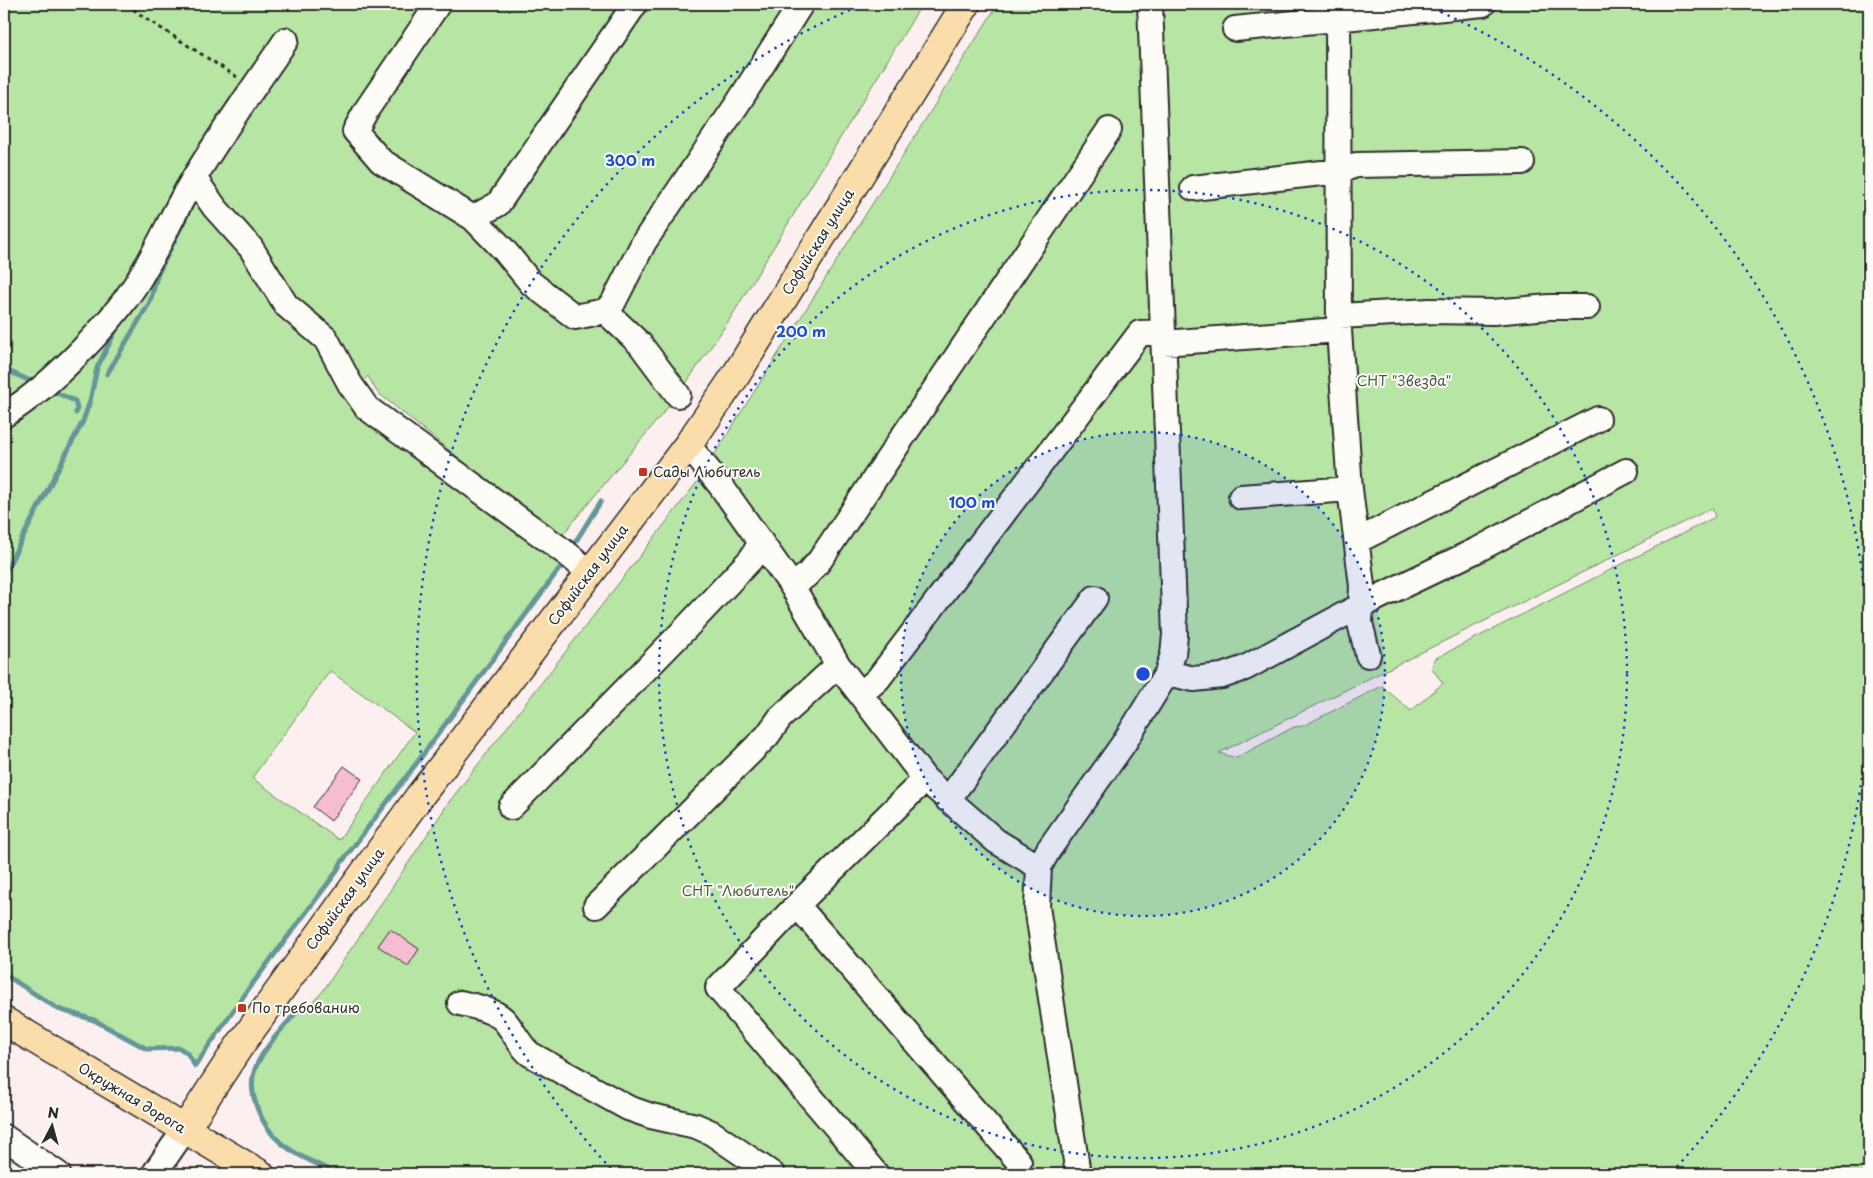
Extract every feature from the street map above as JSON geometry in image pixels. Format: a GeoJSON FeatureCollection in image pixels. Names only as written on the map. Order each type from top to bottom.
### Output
{"type":"FeatureCollection","features":[{"type":"Feature","properties":{"kind":"main road","name":"Софийская улица"},"geometry":{"type":"LineString","coordinates":[[185,1129],[238,1048],[413,805],[688,445],[734,378],[966,4]]}},
{"type":"Feature","properties":{"kind":"main road","name":"Окружная дорога"},"geometry":{"type":"LineString","coordinates":[[4,1021],[260,1174]]}},
{"type":"Feature","properties":{"kind":"street"},"geometry":{"type":"LineString","coordinates":[[438,4],[355,131],[381,161],[473,218],[504,250],[531,283],[575,317],[605,311],[613,303],[644,242],[717,135],[801,4]]}},
{"type":"Feature","properties":{"kind":"street"},"geometry":{"type":"LineString","coordinates":[[473,218],[498,204],[635,4]]}},
{"type":"Feature","properties":{"kind":"street"},"geometry":{"type":"LineString","coordinates":[[1078,1174],[1037,907],[1039,867],[1048,849],[1124,743],[1167,673],[1173,654],[1175,636],[1150,4]]}},
{"type":"Feature","properties":{"kind":"street"},"geometry":{"type":"LineString","coordinates":[[1235,29],[1338,11],[1483,4]]}},
{"type":"Feature","properties":{"kind":"street"},"geometry":{"type":"LineString","coordinates":[[1338,11],[1339,323],[1350,489],[1362,586],[1360,623],[1368,655]]}},
{"type":"Feature","properties":{"kind":"street"},"geometry":{"type":"LineString","coordinates":[[4,415],[32,397],[43,387],[101,329],[128,296],[145,270],[194,178],[286,40]]}},
{"type":"Feature","properties":{"kind":"street"},"geometry":{"type":"LineString","coordinates":[[792,586],[807,575],[820,560],[1109,130]]}},
{"type":"Feature","properties":{"kind":"street"},"geometry":{"type":"LineString","coordinates":[[1193,188],[1339,172],[1356,165],[1522,162]]}},
{"type":"Feature","properties":{"kind":"street"},"geometry":{"type":"LineString","coordinates":[[194,178],[215,208],[251,248],[286,305],[326,339],[350,384],[367,408],[402,436],[570,556],[590,574]]}},
{"type":"Feature","properties":{"kind":"street"},"geometry":{"type":"LineString","coordinates":[[861,694],[878,679],[1140,333],[1163,337],[1339,323],[1430,311],[1493,312],[1587,307]]}},
{"type":"Feature","properties":{"kind":"street"},"geometry":{"type":"LineString","coordinates":[[605,311],[640,344],[678,395]]}},
{"type":"Feature","properties":{"kind":"street"},"geometry":{"type":"LineString","coordinates":[[1357,541],[1598,419]]}},
{"type":"Feature","properties":{"kind":"street"},"geometry":{"type":"LineString","coordinates":[[688,445],[762,542],[792,586],[838,665],[925,779],[996,841],[1039,867]]}},
{"type":"Feature","properties":{"kind":"street"},"geometry":{"type":"LineString","coordinates":[[1167,673],[1194,679],[1222,676],[1244,668],[1360,606],[1479,549],[1626,471]]}},
{"type":"Feature","properties":{"kind":"street"},"geometry":{"type":"LineString","coordinates":[[1241,497],[1350,489]]}},
{"type":"Feature","properties":{"kind":"street"},"geometry":{"type":"LineString","coordinates":[[511,806],[686,628],[751,559],[762,542]]}},
{"type":"Feature","properties":{"kind":"street"},"geometry":{"type":"LineString","coordinates":[[948,800],[1095,598]]}},
{"type":"Feature","properties":{"kind":"street"},"geometry":{"type":"LineString","coordinates":[[596,906],[767,736],[780,718],[838,665]]}},
{"type":"Feature","properties":{"kind":"street"},"geometry":{"type":"LineString","coordinates":[[876,1174],[718,988],[797,905],[925,779]]}},
{"type":"Feature","properties":{"kind":"street"},"geometry":{"type":"LineString","coordinates":[[797,905],[1019,1162]]}},
{"type":"Feature","properties":{"kind":"street"},"geometry":{"type":"LineString","coordinates":[[460,1003],[492,1013],[504,1020],[521,1046],[530,1054],[628,1108],[651,1116],[696,1126],[712,1133],[772,1174]]}},
{"type":"Feature","properties":{"kind":"street"},"geometry":{"type":"LineString","coordinates":[[154,1174],[185,1129]]}},
{"type":"Feature","properties":{"kind":"street"},"geometry":{"type":"LineString","coordinates":[[4,1137],[58,1174]]}},
{"type":"Feature","properties":{"kind":"path"},"geometry":{"type":"LineString","coordinates":[[127,4],[142,16],[237,77],[247,98]]}},
{"type":"Feature","properties":{"kind":"green space"},"geometry":{"type":"Polygon","coordinates":[[[4,4],[922,4],[728,322],[678,395],[559,539],[377,392],[368,376],[350,396],[552,551],[562,565],[247,991],[195,1066],[188,1054],[180,1048],[147,1049],[94,1020],[58,1009],[4,974],[4,4]],[[330,671],[252,778],[339,840],[415,732],[330,671]]]}},
{"type":"Feature","properties":{"kind":"green space"},"geometry":{"type":"Polygon","coordinates":[[[998,4],[1869,4],[1869,1174],[337,1174],[293,1152],[273,1135],[257,1108],[254,1098],[253,1078],[258,1061],[275,1036],[301,1007],[308,1007],[323,991],[449,802],[698,481],[998,4]],[[1712,508],[1219,753],[1236,758],[1294,727],[1303,726],[1382,686],[1411,711],[1443,683],[1432,669],[1434,659],[1715,517],[1712,508]]]}},
{"type":"Feature","properties":{"kind":"building"},"geometry":{"type":"Polygon","coordinates":[[[344,766],[362,779],[331,821],[313,807],[344,766]]]}},
{"type":"Feature","properties":{"kind":"building"},"geometry":{"type":"Polygon","coordinates":[[[390,929],[419,949],[408,966],[378,946],[390,929]]]}},
{"type":"Feature","properties":{"kind":"waterway"},"geometry":{"type":"LineString","coordinates":[[107,374],[150,302],[157,276],[185,219]]}},
{"type":"Feature","properties":{"kind":"waterway"},"geometry":{"type":"LineString","coordinates":[[4,574],[83,421],[90,401],[97,368],[118,326]]}},
{"type":"Feature","properties":{"kind":"waterway"},"geometry":{"type":"LineString","coordinates":[[4,369],[35,383]]}},
{"type":"Feature","properties":{"kind":"waterway"},"geometry":{"type":"LineString","coordinates":[[50,390],[75,401],[76,413]]}},
{"type":"Feature","properties":{"kind":"waterway"},"geometry":{"type":"LineString","coordinates":[[571,549],[601,501]]}},
{"type":"Feature","properties":{"kind":"waterway"},"geometry":{"type":"LineString","coordinates":[[4,974],[58,1009],[94,1020],[147,1049],[180,1048],[188,1054],[195,1066],[247,991],[565,561]]}},
{"type":"Feature","properties":{"kind":"waterway"},"geometry":{"type":"LineString","coordinates":[[301,1007],[275,1036],[258,1061],[253,1078],[254,1098],[267,1127],[280,1142],[300,1156],[337,1174]]}},
{"type":"Feature","properties":{"kind":"place","name":"Сады Любитель"},"geometry":{"type":"Point","coordinates":[643,472]}},
{"type":"Feature","properties":{"kind":"place","name":"По требованию"},"geometry":{"type":"Point","coordinates":[242,1008]}},
{"type":"Feature","properties":{"kind":"park label","name":"СНТ \"Звезда\""},"geometry":{"type":"Point","coordinates":[1404,381]}},
{"type":"Feature","properties":{"kind":"park label","name":"СНТ \"Любитель\""},"geometry":{"type":"Point","coordinates":[738,891]}}]}
